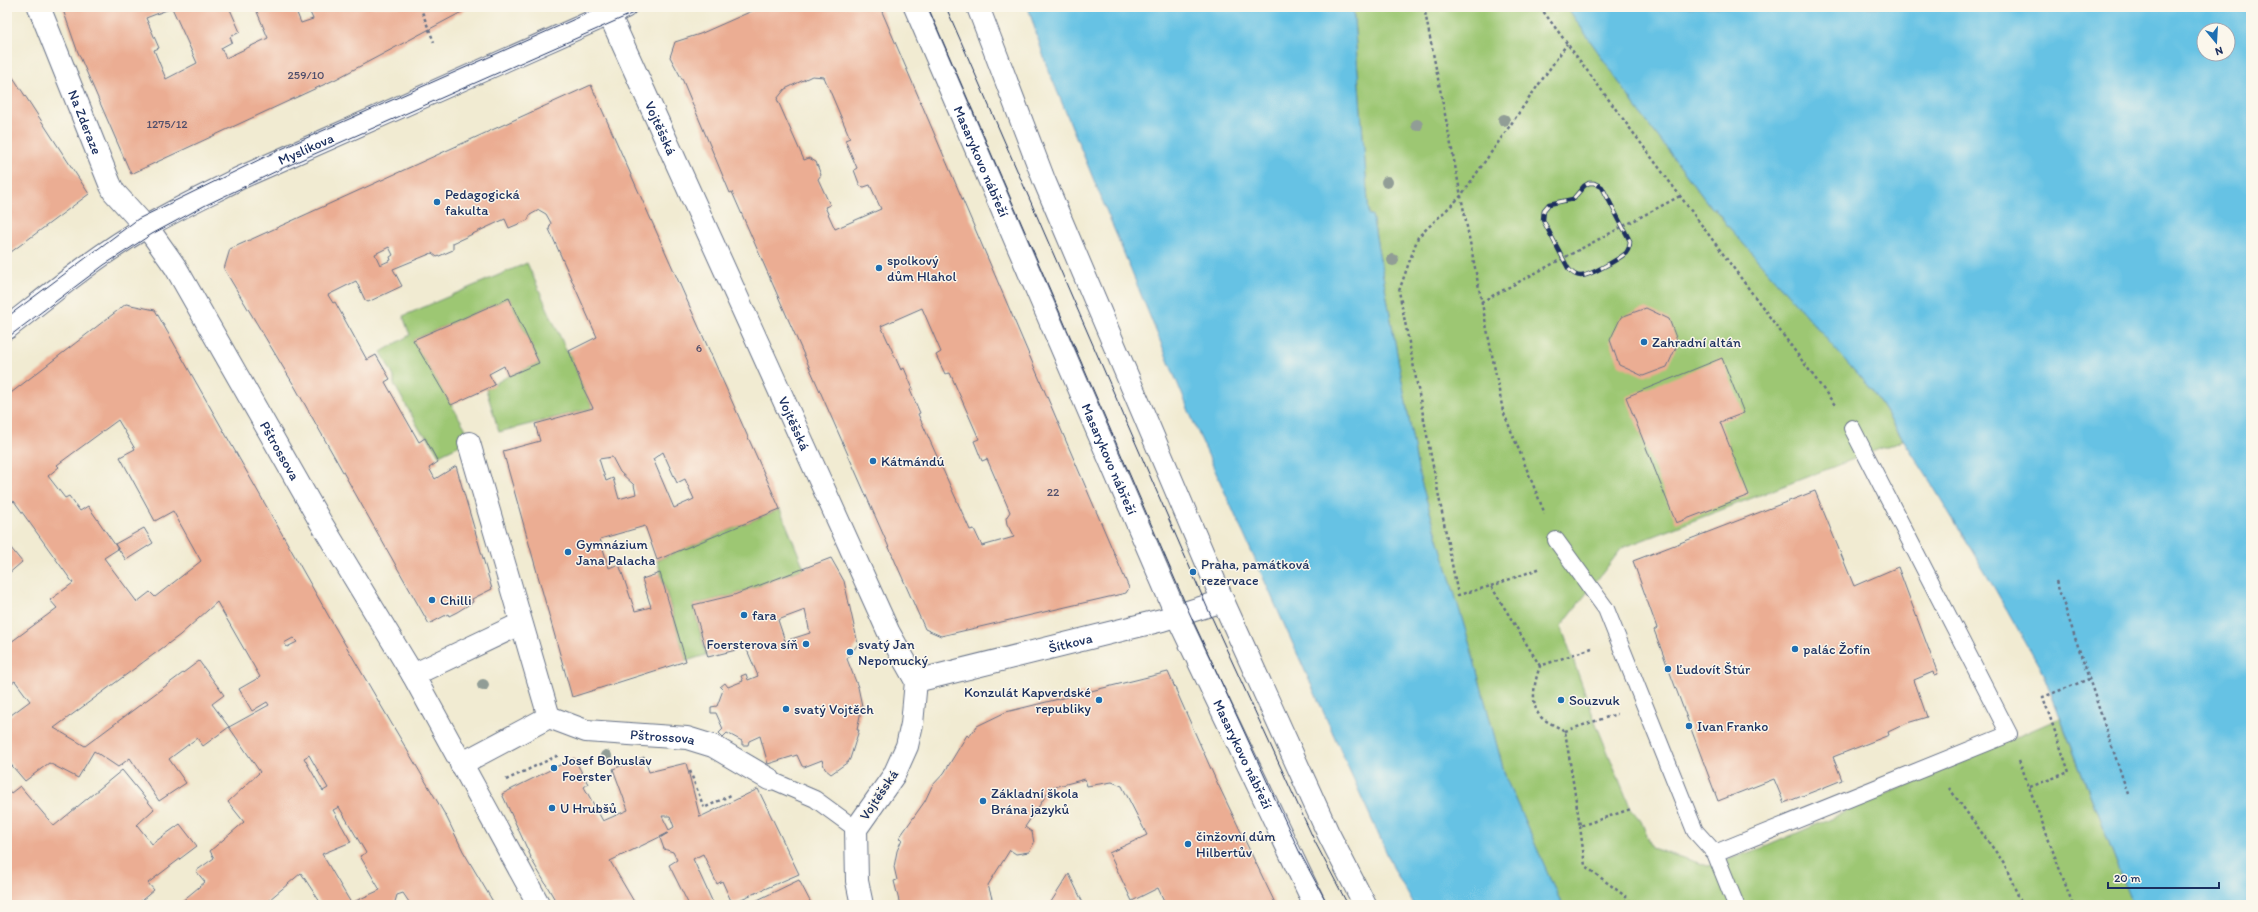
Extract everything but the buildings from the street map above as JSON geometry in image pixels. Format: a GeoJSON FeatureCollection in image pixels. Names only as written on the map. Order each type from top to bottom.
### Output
{"type":"FeatureCollection","features":[{"type":"Feature","properties":{"kind":"street","name":"Na Zderaze"},"geometry":{"type":"LineString","coordinates":[[40,7],[110,184],[114,192],[146,227]]}},
{"type":"Feature","properties":{"kind":"street","name":"Masarykovo nábřeží"},"geometry":{"type":"LineString","coordinates":[[915,7],[1177,616],[1315,905]]}},
{"type":"Feature","properties":{"kind":"street"},"geometry":{"type":"LineString","coordinates":[[978,7],[1044,180],[1223,601],[1328,833],[1365,905]]}},
{"type":"Feature","properties":{"kind":"street","name":"Myslíkova"},"geometry":{"type":"LineString","coordinates":[[7,328],[99,258],[146,227],[240,178],[614,9]]}},
{"type":"Feature","properties":{"kind":"street","name":"Vojtěšská"},"geometry":{"type":"LineString","coordinates":[[614,9],[889,633],[916,681],[912,724],[907,746],[894,776],[856,829],[856,881],[862,905]]}},
{"type":"Feature","properties":{"kind":"street","name":"Pštrossova"},"geometry":{"type":"LineString","coordinates":[[146,227],[176,268],[320,521],[413,675],[539,905]]}},
{"type":"Feature","properties":{"kind":"street"},"geometry":{"type":"LineString","coordinates":[[461,764],[549,717],[520,624],[468,443]]}},
{"type":"Feature","properties":{"kind":"street","name":"Šítkova"},"geometry":{"type":"LineString","coordinates":[[916,681],[1177,616],[1223,601]]}},
{"type":"Feature","properties":{"kind":"street"},"geometry":{"type":"LineString","coordinates":[[413,675],[520,624]]}},
{"type":"Feature","properties":{"kind":"street","name":"Pštrossova"},"geometry":{"type":"LineString","coordinates":[[549,717],[586,732],[687,738],[713,746],[770,779]]}},
{"type":"Feature","properties":{"kind":"lane"},"geometry":{"type":"LineString","coordinates":[[1716,853],[2009,734],[1852,428]]}},
{"type":"Feature","properties":{"kind":"lane"},"geometry":{"type":"LineString","coordinates":[[1556,540],[1606,609],[1694,832],[1716,853],[1736,905]]}},
{"type":"Feature","properties":{"kind":"lane","name":"Vojtěšská"},"geometry":{"type":"LineString","coordinates":[[770,779],[815,799],[856,829]]}},
{"type":"Feature","properties":{"kind":"path"},"geometry":{"type":"LineString","coordinates":[[420,7],[434,42]]}},
{"type":"Feature","properties":{"kind":"path"},"geometry":{"type":"LineString","coordinates":[[1424,7],[1480,302],[1503,412],[1556,540]]}},
{"type":"Feature","properties":{"kind":"path"},"geometry":{"type":"LineString","coordinates":[[1540,7],[1852,428]]}},
{"type":"Feature","properties":{"kind":"path"},"geometry":{"type":"LineString","coordinates":[[1567,44],[1460,197],[1418,237],[1399,292],[1458,595],[1491,586],[1568,558]]}},
{"type":"Feature","properties":{"kind":"path"},"geometry":{"type":"LineString","coordinates":[[1480,302],[1680,196]]}},
{"type":"Feature","properties":{"kind":"path"},"geometry":{"type":"LineString","coordinates":[[2056,581],[2128,794]]}},
{"type":"Feature","properties":{"kind":"path"},"geometry":{"type":"LineString","coordinates":[[1491,586],[1540,666]]}},
{"type":"Feature","properties":{"kind":"path"},"geometry":{"type":"LineString","coordinates":[[1540,666],[1617,639]]}},
{"type":"Feature","properties":{"kind":"path"},"geometry":{"type":"LineString","coordinates":[[1540,666],[1534,683],[1535,703],[1541,718],[1564,731],[1643,705]]}},
{"type":"Feature","properties":{"kind":"path"},"geometry":{"type":"LineString","coordinates":[[2030,787],[2069,772],[2043,698],[2089,679]]}},
{"type":"Feature","properties":{"kind":"path"},"geometry":{"type":"LineString","coordinates":[[1564,731],[1580,826],[1585,866],[1625,896],[1634,905]]}},
{"type":"Feature","properties":{"kind":"path"},"geometry":{"type":"LineString","coordinates":[[500,782],[569,751],[586,732]]}},
{"type":"Feature","properties":{"kind":"path"},"geometry":{"type":"LineString","coordinates":[[2009,734],[2073,905]]}},
{"type":"Feature","properties":{"kind":"path"},"geometry":{"type":"LineString","coordinates":[[1932,765],[2004,863],[2022,905]]}},
{"type":"Feature","properties":{"kind":"path"},"geometry":{"type":"LineString","coordinates":[[689,768],[704,808],[739,792]]}},
{"type":"Feature","properties":{"kind":"path"},"geometry":{"type":"LineString","coordinates":[[1580,826],[1631,809]]}},
{"type":"Feature","properties":{"kind":"green space"},"geometry":{"type":"Polygon","coordinates":[[[1353,7],[1567,7],[1638,110],[1711,208],[1713,207],[1872,391],[1903,440],[1622,548],[1561,626],[1595,721],[1631,809],[1641,821],[1652,848],[1708,866],[1765,847],[2060,718],[2133,905],[1562,905],[1506,779],[1469,642],[1419,475],[1372,215],[1369,215],[1353,7]]]}},
{"type":"Feature","properties":{"kind":"green space"},"geometry":{"type":"Polygon","coordinates":[[[527,263],[567,352],[569,351],[583,388],[593,408],[499,432],[486,389],[508,376],[539,363],[509,298],[413,340],[467,431],[468,441],[439,455],[428,437],[421,432],[394,384],[394,377],[381,352],[410,335],[403,316],[527,263]]]}},
{"type":"Feature","properties":{"kind":"green space"},"geometry":{"type":"Polygon","coordinates":[[[780,509],[804,568],[734,595],[693,605],[706,655],[686,661],[657,560],[780,509]]]}},
{"type":"Feature","properties":{"kind":"water"},"geometry":{"type":"Polygon","coordinates":[[[1028,7],[1353,7],[1369,215],[1372,215],[1419,475],[1469,642],[1506,779],[1562,905],[1414,905],[1393,867],[1196,428],[1046,64],[1028,7]]]}},
{"type":"Feature","properties":{"kind":"water"},"geometry":{"type":"Polygon","coordinates":[[[1567,7],[2251,7],[2251,905],[2133,905],[2043,673],[1995,589],[1928,478],[1872,391],[1728,226],[1714,207],[1712,209],[1638,110],[1567,7]]]}},
{"type":"Feature","properties":{"kind":"tram line"},"geometry":{"type":"LineString","coordinates":[[7,317],[138,219],[277,151],[602,7]]}},
{"type":"Feature","properties":{"kind":"tram line"},"geometry":{"type":"LineString","coordinates":[[7,338],[104,265],[152,234],[204,206],[285,167],[647,7]]}},
{"type":"Feature","properties":{"kind":"tram line"},"geometry":{"type":"LineString","coordinates":[[928,7],[1189,612],[1299,851],[1328,905]]}},
{"type":"Feature","properties":{"kind":"tram line"},"geometry":{"type":"LineString","coordinates":[[946,7],[1207,607],[1315,842],[1348,905]]}},
{"type":"Feature","properties":{"kind":"railway"},"geometry":{"type":"LineString","coordinates":[[1589,183],[1594,183],[1602,187],[1630,241],[1630,244],[1626,253],[1617,259],[1604,267],[1579,276],[1573,274],[1568,268],[1543,220],[1544,210],[1549,204],[1573,199],[1584,186],[1589,183]]}},
{"type":"Feature","properties":{"kind":"place","name":"Pedagogická fakulta"},"geometry":{"type":"Point","coordinates":[437,202]}},
{"type":"Feature","properties":{"kind":"place","name":"spolkový dům Hlahol"},"geometry":{"type":"Point","coordinates":[879,268]}},
{"type":"Feature","properties":{"kind":"place","name":"Zahradní altán"},"geometry":{"type":"Point","coordinates":[1644,342]}},
{"type":"Feature","properties":{"kind":"place","name":"Kátmándú"},"geometry":{"type":"Point","coordinates":[873,461]}},
{"type":"Feature","properties":{"kind":"place","name":"Gymnázium Jana Palacha"},"geometry":{"type":"Point","coordinates":[568,552]}},
{"type":"Feature","properties":{"kind":"place","name":"Praha, památková rezervace"},"geometry":{"type":"Point","coordinates":[1193,572]}},
{"type":"Feature","properties":{"kind":"place","name":"Chilli"},"geometry":{"type":"Point","coordinates":[432,600]}},
{"type":"Feature","properties":{"kind":"place","name":"fara"},"geometry":{"type":"Point","coordinates":[744,615]}},
{"type":"Feature","properties":{"kind":"place","name":"Foersterova síň"},"geometry":{"type":"Point","coordinates":[806,644]}},
{"type":"Feature","properties":{"kind":"place","name":"palác Žofín"},"geometry":{"type":"Point","coordinates":[1795,649]}},
{"type":"Feature","properties":{"kind":"place","name":"svatý Jan Nepomucký"},"geometry":{"type":"Point","coordinates":[850,652]}},
{"type":"Feature","properties":{"kind":"place","name":"Ľudovít Štúr"},"geometry":{"type":"Point","coordinates":[1668,669]}},
{"type":"Feature","properties":{"kind":"place","name":"Konzulát Kapverdské republiky"},"geometry":{"type":"Point","coordinates":[1099,700]}},
{"type":"Feature","properties":{"kind":"place","name":"Souzvuk"},"geometry":{"type":"Point","coordinates":[1561,700]}},
{"type":"Feature","properties":{"kind":"place","name":"svatý Vojtěch"},"geometry":{"type":"Point","coordinates":[786,709]}},
{"type":"Feature","properties":{"kind":"place","name":"Ivan Franko"},"geometry":{"type":"Point","coordinates":[1689,726]}},
{"type":"Feature","properties":{"kind":"place","name":"Josef Bohuslav Foerster"},"geometry":{"type":"Point","coordinates":[554,768]}},
{"type":"Feature","properties":{"kind":"place","name":"Základní škola Brána jazyků"},"geometry":{"type":"Point","coordinates":[983,801]}},
{"type":"Feature","properties":{"kind":"place","name":"U Hrubšů"},"geometry":{"type":"Point","coordinates":[552,808]}},
{"type":"Feature","properties":{"kind":"place","name":"činžovní dům Hilbertův"},"geometry":{"type":"Point","coordinates":[1188,844]}}]}
